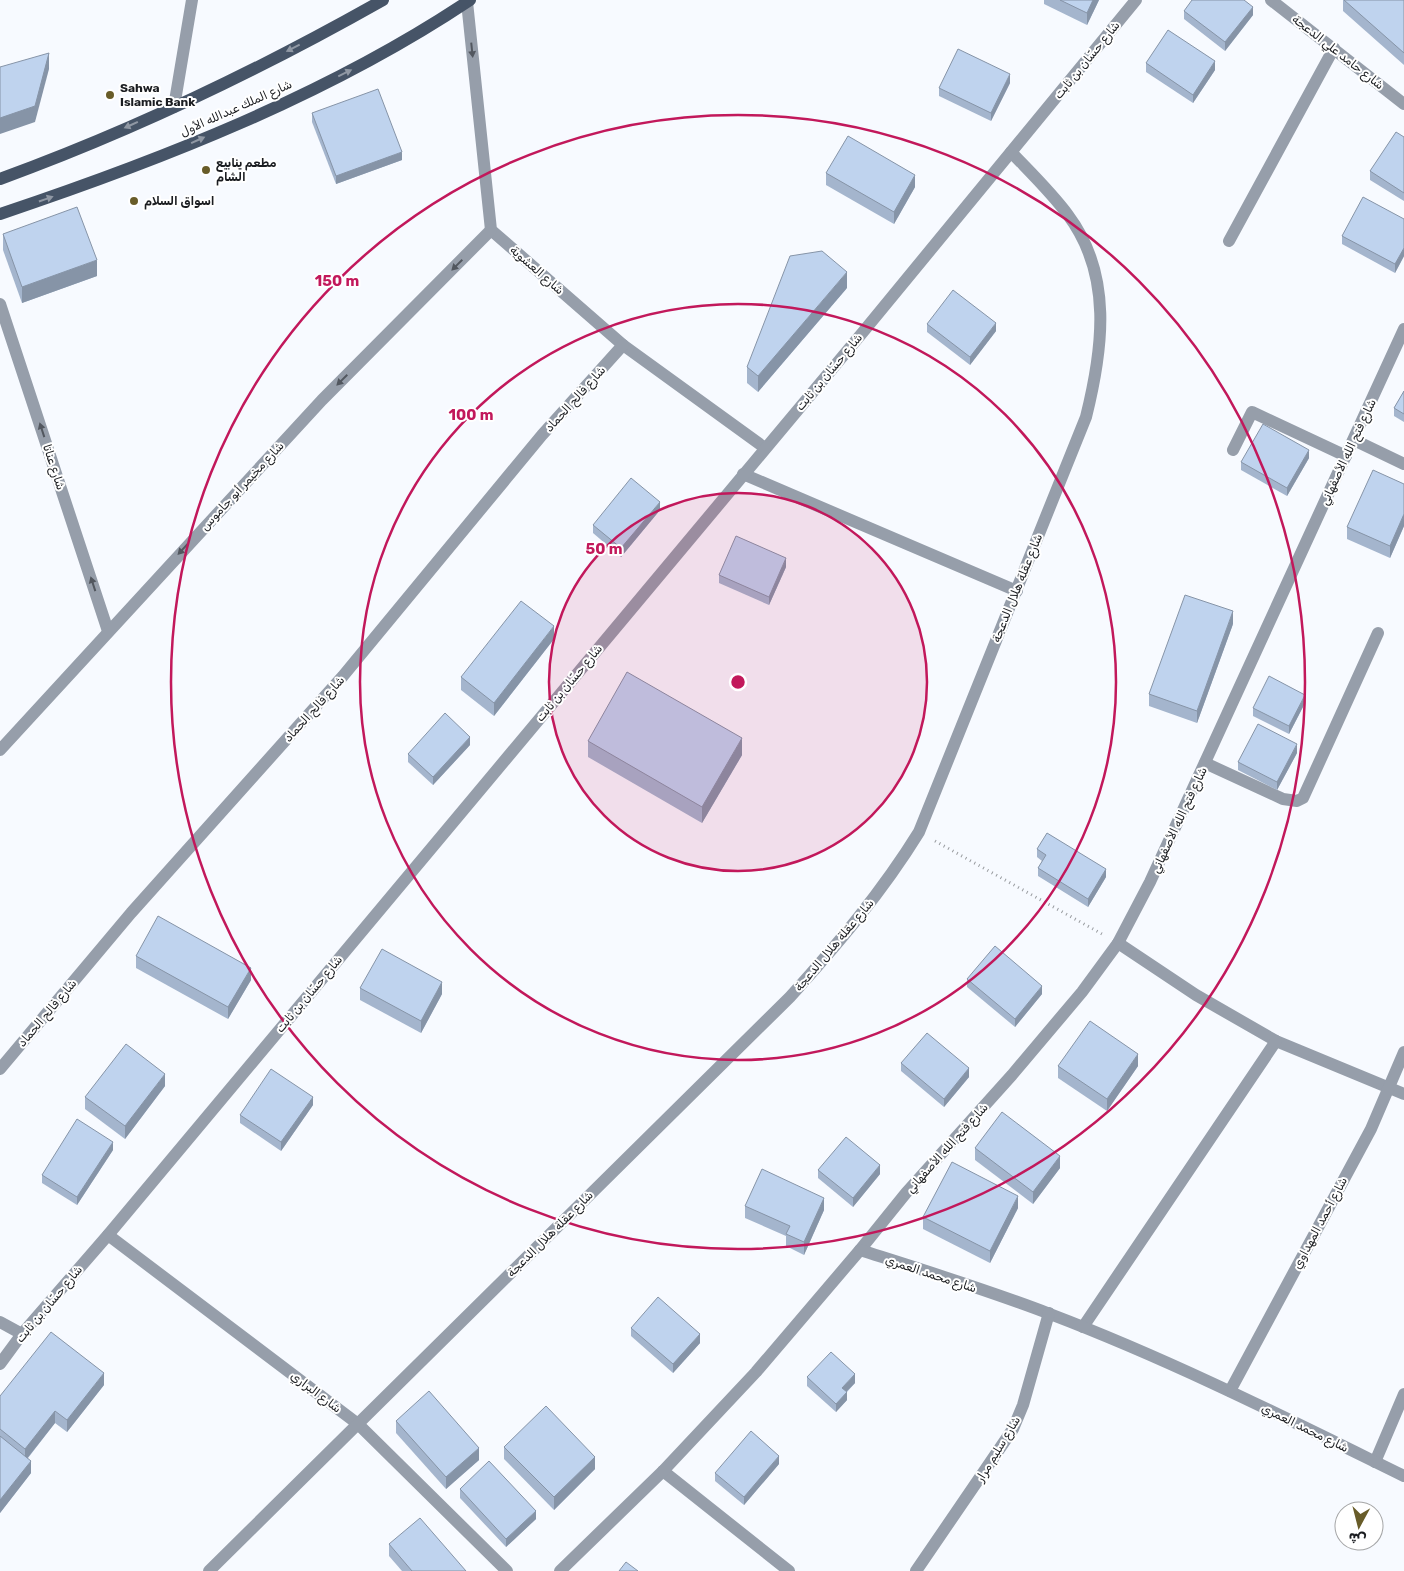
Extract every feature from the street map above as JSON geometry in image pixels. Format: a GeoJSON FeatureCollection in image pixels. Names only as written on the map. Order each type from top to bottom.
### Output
{"type":"FeatureCollection","features":[{"type":"Feature","properties":{"kind":"main road"},"geometry":{"type":"LineString","coordinates":[[0,179],[55,159],[174,107],[246,72],[383,0]]}},
{"type":"Feature","properties":{"kind":"main road","name":"شارع الملك عبدالله الأول"},"geometry":{"type":"LineString","coordinates":[[0,214],[154,160],[305,92],[424,31],[469,1]]}},
{"type":"Feature","properties":{"kind":"street"},"geometry":{"type":"LineString","coordinates":[[174,107],[192,0]]}},
{"type":"Feature","properties":{"kind":"street","name":"شارع حسّان بن ثابت"},"geometry":{"type":"LineString","coordinates":[[0,1364],[22,1334],[108,1234],[765,448],[1136,0]]}},
{"type":"Feature","properties":{"kind":"street","name":"شارع حامد علي الدعجة"},"geometry":{"type":"LineString","coordinates":[[1271,0],[1404,104]]}},
{"type":"Feature","properties":{"kind":"street"},"geometry":{"type":"LineString","coordinates":[[469,1],[492,230]]}},
{"type":"Feature","properties":{"kind":"street"},"geometry":{"type":"LineString","coordinates":[[1229,241],[1334,48]]}},
{"type":"Feature","properties":{"kind":"street","name":"شارع عقلة هلال الدعجة"},"geometry":{"type":"LineString","coordinates":[[209,1571],[790,997],[846,935],[900,864],[919,832],[1086,417],[1096,375],[1100,338],[1100,301],[1094,268],[1083,241],[1068,215],[1012,152]]}},
{"type":"Feature","properties":{"kind":"street","name":"شارع العشوية"},"geometry":{"type":"LineString","coordinates":[[492,230],[623,344],[765,448]]}},
{"type":"Feature","properties":{"kind":"street","name":"شارع مخيمر أبو جاموس"},"geometry":{"type":"LineString","coordinates":[[0,750],[322,400],[492,230]]}},
{"type":"Feature","properties":{"kind":"street","name":"شارع عناتا"},"geometry":{"type":"LineString","coordinates":[[0,304],[108,631]]}},
{"type":"Feature","properties":{"kind":"street","name":"شارع فتح الله الأصفهاني"},"geometry":{"type":"LineString","coordinates":[[860,1250],[906,1193],[1012,1075],[1082,992],[1118,943],[1150,882],[1404,329]]}},
{"type":"Feature","properties":{"kind":"street","name":"شارع فالح الحماد"},"geometry":{"type":"LineString","coordinates":[[0,1069],[131,913],[343,676],[542,436],[623,344]]}},
{"type":"Feature","properties":{"kind":"street"},"geometry":{"type":"LineString","coordinates":[[1233,450],[1252,412],[1346,456]]}},
{"type":"Feature","properties":{"kind":"street"},"geometry":{"type":"LineString","coordinates":[[1354,440],[1404,464]]}},
{"type":"Feature","properties":{"kind":"street"},"geometry":{"type":"LineString","coordinates":[[743,474],[1017,591]]}},
{"type":"Feature","properties":{"kind":"street"},"geometry":{"type":"LineString","coordinates":[[1205,763],[1283,799],[1297,801],[1303,798],[1378,633]]}},
{"type":"Feature","properties":{"kind":"street"},"geometry":{"type":"LineString","coordinates":[[1118,943],[1196,995],[1276,1041],[1404,1094]]}},
{"type":"Feature","properties":{"kind":"street"},"geometry":{"type":"LineString","coordinates":[[1083,1327],[1276,1041]]}},
{"type":"Feature","properties":{"kind":"street","name":"شارع أحمد المهداوي"},"geometry":{"type":"LineString","coordinates":[[1230,1391],[1314,1236],[1390,1088],[1404,1052]]}},
{"type":"Feature","properties":{"kind":"street","name":"شارع البراري"},"geometry":{"type":"LineString","coordinates":[[108,1234],[358,1424],[507,1571]]}},
{"type":"Feature","properties":{"kind":"street"},"geometry":{"type":"LineString","coordinates":[[560,1571],[663,1471],[756,1372],[860,1250]]}},
{"type":"Feature","properties":{"kind":"street","name":"شارع محمد العمري"},"geometry":{"type":"LineString","coordinates":[[860,1250],[1049,1313],[1083,1327],[1230,1391],[1404,1476]]}},
{"type":"Feature","properties":{"kind":"street","name":"شارع سليم مرار"},"geometry":{"type":"LineString","coordinates":[[916,1571],[1013,1429],[1023,1405],[1049,1313]]}},
{"type":"Feature","properties":{"kind":"street"},"geometry":{"type":"LineString","coordinates":[[0,1322],[22,1334]]}},
{"type":"Feature","properties":{"kind":"street"},"geometry":{"type":"LineString","coordinates":[[1375,1462],[1404,1394]]}},
{"type":"Feature","properties":{"kind":"street"},"geometry":{"type":"LineString","coordinates":[[663,1471],[789,1571]]}},
{"type":"Feature","properties":{"kind":"path"},"geometry":{"type":"LineString","coordinates":[[919,832],[1118,943]]}},
{"type":"Feature","properties":{"kind":"building"},"geometry":{"type":"Polygon","coordinates":[[[1060,0],[1093,0],[1087,13],[1060,0]]]}},
{"type":"Feature","properties":{"kind":"building"},"geometry":{"type":"Polygon","coordinates":[[[1192,0],[1244,0],[1253,7],[1225,42],[1184,11],[1192,0]]]}},
{"type":"Feature","properties":{"kind":"building"},"geometry":{"type":"Polygon","coordinates":[[[1344,0],[1404,0],[1404,53],[1344,0]]]}},
{"type":"Feature","properties":{"kind":"building"},"geometry":{"type":"Polygon","coordinates":[[[1168,30],[1215,61],[1193,95],[1146,63],[1168,30]]]}},
{"type":"Feature","properties":{"kind":"building"},"geometry":{"type":"Polygon","coordinates":[[[958,49],[1010,74],[991,113],[939,88],[958,49]]]}},
{"type":"Feature","properties":{"kind":"building"},"geometry":{"type":"Polygon","coordinates":[[[49,53],[35,106],[0,118],[0,67],[49,53]]]}},
{"type":"Feature","properties":{"kind":"building"},"geometry":{"type":"Polygon","coordinates":[[[378,89],[402,152],[336,176],[312,113],[378,89]]]}},
{"type":"Feature","properties":{"kind":"building"},"geometry":{"type":"Polygon","coordinates":[[[1396,132],[1404,137],[1404,193],[1370,171],[1396,132]]]}},
{"type":"Feature","properties":{"kind":"building"},"geometry":{"type":"Polygon","coordinates":[[[848,136],[915,175],[894,212],[826,173],[848,136]]]}},
{"type":"Feature","properties":{"kind":"building"},"geometry":{"type":"Polygon","coordinates":[[[1363,197],[1404,219],[1404,248],[1395,264],[1342,236],[1363,197]]]}},
{"type":"Feature","properties":{"kind":"building"},"geometry":{"type":"Polygon","coordinates":[[[77,207],[97,260],[22,287],[3,234],[77,207]]]}},
{"type":"Feature","properties":{"kind":"building"},"geometry":{"type":"Polygon","coordinates":[[[822,251],[847,272],[758,376],[747,367],[790,256],[822,251]]]}},
{"type":"Feature","properties":{"kind":"building"},"geometry":{"type":"Polygon","coordinates":[[[953,290],[996,323],[970,357],[927,324],[953,290]]]}},
{"type":"Feature","properties":{"kind":"building"},"geometry":{"type":"Polygon","coordinates":[[[1404,391],[1404,414],[1394,408],[1404,391]]]}},
{"type":"Feature","properties":{"kind":"building"},"geometry":{"type":"Polygon","coordinates":[[[1263,424],[1309,450],[1287,488],[1241,462],[1263,424]]]}},
{"type":"Feature","properties":{"kind":"building"},"geometry":{"type":"Polygon","coordinates":[[[1373,470],[1404,484],[1404,514],[1390,546],[1347,527],[1373,470]]]}},
{"type":"Feature","properties":{"kind":"building"},"geometry":{"type":"Polygon","coordinates":[[[631,478],[660,502],[621,548],[593,525],[631,478]]]}},
{"type":"Feature","properties":{"kind":"building"},"geometry":{"type":"Polygon","coordinates":[[[736,536],[786,558],[769,597],[719,575],[736,536]]]}},
{"type":"Feature","properties":{"kind":"building"},"geometry":{"type":"Polygon","coordinates":[[[1185,595],[1233,611],[1197,711],[1149,694],[1185,595]]]}},
{"type":"Feature","properties":{"kind":"building"},"geometry":{"type":"Polygon","coordinates":[[[521,601],[554,626],[494,703],[461,677],[521,601]]]}},
{"type":"Feature","properties":{"kind":"building"},"geometry":{"type":"Polygon","coordinates":[[[627,672],[742,738],[702,807],[588,741],[627,672]]]}},
{"type":"Feature","properties":{"kind":"building"},"geometry":{"type":"Polygon","coordinates":[[[1269,676],[1305,695],[1289,726],[1253,708],[1269,676]]]}},
{"type":"Feature","properties":{"kind":"building"},"geometry":{"type":"Polygon","coordinates":[[[445,713],[470,737],[433,777],[408,754],[445,713]]]}},
{"type":"Feature","properties":{"kind":"building"},"geometry":{"type":"Polygon","coordinates":[[[1258,724],[1297,744],[1277,782],[1238,762],[1258,724]]]}},
{"type":"Feature","properties":{"kind":"building"},"geometry":{"type":"Polygon","coordinates":[[[1047,833],[1106,869],[1088,899],[1038,868],[1046,855],[1037,849],[1047,833]]]}},
{"type":"Feature","properties":{"kind":"building"},"geometry":{"type":"Polygon","coordinates":[[[158,916],[251,968],[228,1007],[136,956],[158,916]]]}},
{"type":"Feature","properties":{"kind":"building"},"geometry":{"type":"Polygon","coordinates":[[[995,946],[1042,986],[1015,1019],[967,979],[995,946]]]}},
{"type":"Feature","properties":{"kind":"building"},"geometry":{"type":"Polygon","coordinates":[[[382,949],[442,982],[421,1021],[360,988],[382,949]]]}},
{"type":"Feature","properties":{"kind":"building"},"geometry":{"type":"Polygon","coordinates":[[[1090,1021],[1138,1054],[1107,1099],[1058,1066],[1090,1021]]]}},
{"type":"Feature","properties":{"kind":"building"},"geometry":{"type":"Polygon","coordinates":[[[927,1033],[969,1068],[944,1099],[901,1063],[927,1033]]]}},
{"type":"Feature","properties":{"kind":"building"},"geometry":{"type":"Polygon","coordinates":[[[126,1044],[165,1074],[125,1126],[85,1097],[126,1044]]]}},
{"type":"Feature","properties":{"kind":"building"},"geometry":{"type":"Polygon","coordinates":[[[271,1069],[313,1097],[281,1142],[240,1115],[271,1069]]]}},
{"type":"Feature","properties":{"kind":"building"},"geometry":{"type":"Polygon","coordinates":[[[1002,1112],[1060,1156],[1033,1192],[975,1148],[1002,1112]]]}},
{"type":"Feature","properties":{"kind":"building"},"geometry":{"type":"Polygon","coordinates":[[[77,1119],[113,1142],[77,1197],[42,1175],[77,1119]]]}},
{"type":"Feature","properties":{"kind":"building"},"geometry":{"type":"Polygon","coordinates":[[[846,1137],[880,1165],[853,1198],[818,1170],[846,1137]]]}},
{"type":"Feature","properties":{"kind":"building"},"geometry":{"type":"Polygon","coordinates":[[[952,1162],[1018,1196],[990,1251],[923,1217],[952,1162]]]}},
{"type":"Feature","properties":{"kind":"building"},"geometry":{"type":"Polygon","coordinates":[[[762,1169],[824,1198],[804,1242],[786,1234],[790,1226],[745,1206],[762,1169]]]}},
{"type":"Feature","properties":{"kind":"building"},"geometry":{"type":"Polygon","coordinates":[[[658,1297],[700,1334],[673,1364],[631,1328],[658,1297]]]}},
{"type":"Feature","properties":{"kind":"building"},"geometry":{"type":"Polygon","coordinates":[[[51,1332],[104,1373],[67,1420],[55,1411],[25,1449],[0,1429],[0,1396],[51,1332]]]}},
{"type":"Feature","properties":{"kind":"building"},"geometry":{"type":"Polygon","coordinates":[[[831,1352],[855,1374],[842,1388],[847,1392],[836,1404],[807,1377],[831,1352]]]}},
{"type":"Feature","properties":{"kind":"building"},"geometry":{"type":"Polygon","coordinates":[[[429,1391],[479,1448],[446,1477],[396,1421],[429,1391]]]}},
{"type":"Feature","properties":{"kind":"building"},"geometry":{"type":"Polygon","coordinates":[[[546,1406],[595,1457],[554,1497],[504,1447],[546,1406]]]}},
{"type":"Feature","properties":{"kind":"building"},"geometry":{"type":"Polygon","coordinates":[[[751,1431],[779,1456],[744,1497],[715,1473],[751,1431]]]}},
{"type":"Feature","properties":{"kind":"building"},"geometry":{"type":"Polygon","coordinates":[[[0,1436],[31,1461],[0,1500],[0,1436]]]}},
{"type":"Feature","properties":{"kind":"building"},"geometry":{"type":"Polygon","coordinates":[[[489,1461],[536,1511],[506,1539],[460,1489],[489,1461]]]}},
{"type":"Feature","properties":{"kind":"building"},"geometry":{"type":"Polygon","coordinates":[[[420,1518],[466,1571],[412,1571],[389,1544],[420,1518]]]}},
{"type":"Feature","properties":{"kind":"building"},"geometry":{"type":"Polygon","coordinates":[[[626,1562],[638,1571],[619,1571],[626,1562]]]}},
{"type":"Feature","properties":{"kind":"place","name":"Sahwa Islamic Bank"},"geometry":{"type":"Point","coordinates":[110,95]}},
{"type":"Feature","properties":{"kind":"place","name":"مطعم ينابيع الشام"},"geometry":{"type":"Point","coordinates":[206,170]}},
{"type":"Feature","properties":{"kind":"place","name":"اسواق السلام"},"geometry":{"type":"Point","coordinates":[134,201]}}]}
